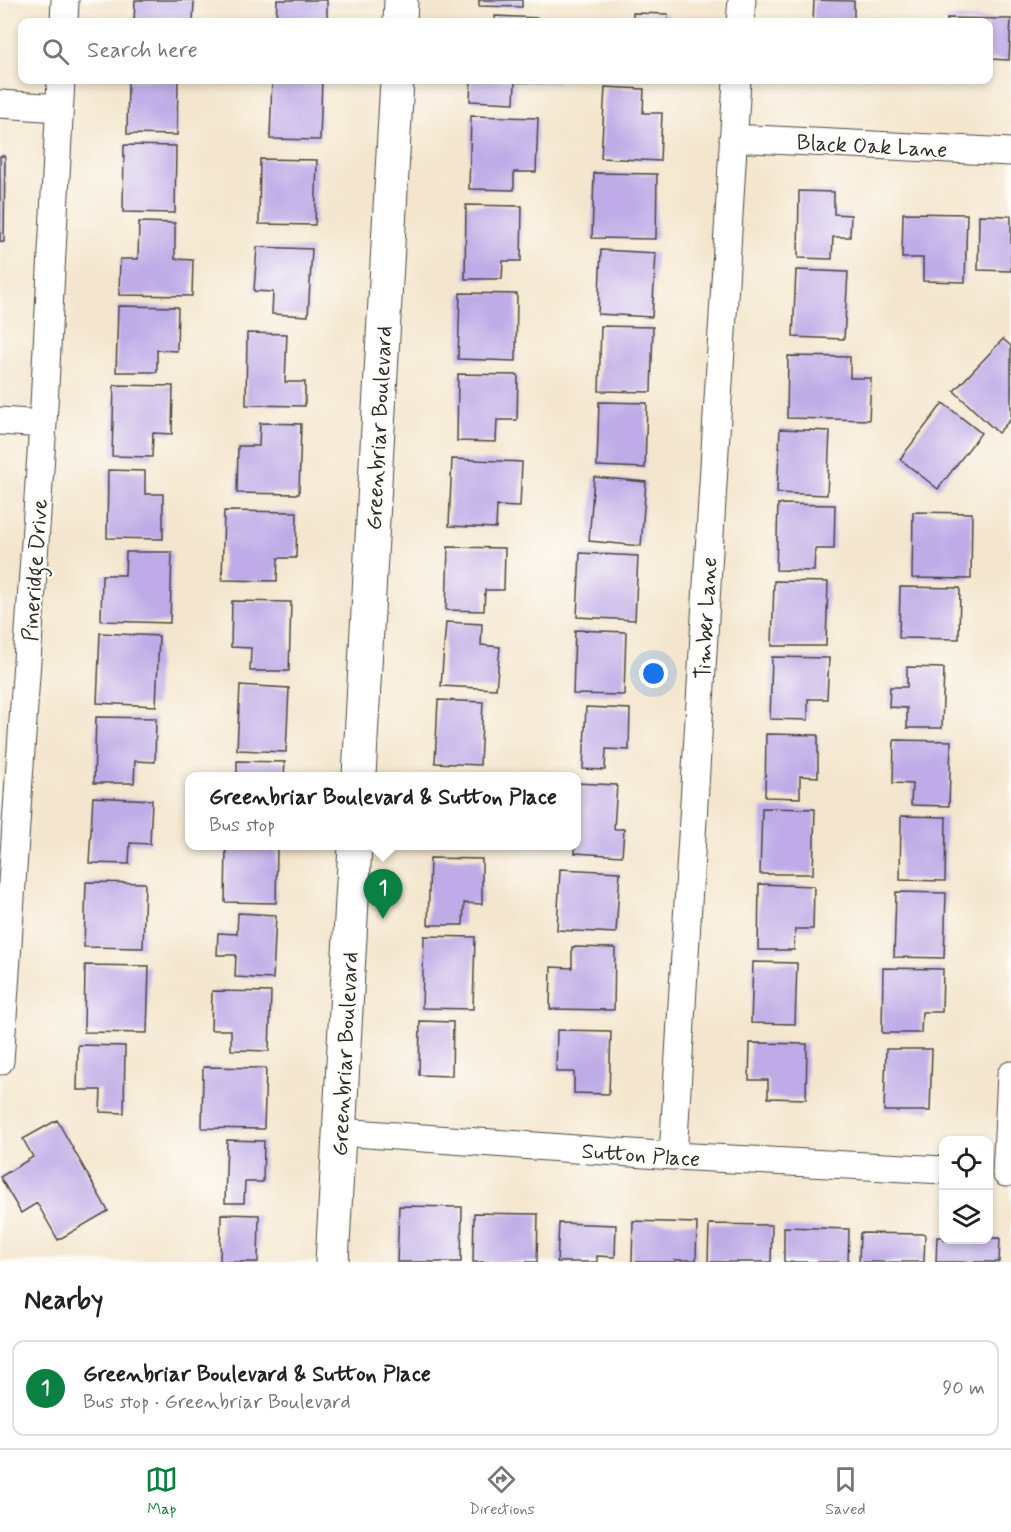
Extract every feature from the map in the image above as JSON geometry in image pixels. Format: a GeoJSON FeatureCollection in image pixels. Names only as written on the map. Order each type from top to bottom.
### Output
{"type":"FeatureCollection","features":[{"type":"Feature","properties":{"kind":"street"},"geometry":{"type":"LineString","coordinates":[[64,18],[66,0]]}},
{"type":"Feature","properties":{"kind":"street"},"geometry":{"type":"LineString","coordinates":[[400,18],[401,0]]}},
{"type":"Feature","properties":{"kind":"street"},"geometry":{"type":"LineString","coordinates":[[740,18],[742,0]]}},
{"type":"Feature","properties":{"kind":"street","name":"Pineridge Drive"},"geometry":{"type":"LineString","coordinates":[[0,1060],[10,760],[43,424],[61,84]]}},
{"type":"Feature","properties":{"kind":"street","name":"Greenbriar Boulevard"},"geometry":{"type":"LineString","coordinates":[[359,772],[397,84]]}},
{"type":"Feature","properties":{"kind":"street","name":"Timber Lane"},"geometry":{"type":"LineString","coordinates":[[673,1156],[736,84]]}},
{"type":"Feature","properties":{"kind":"street"},"geometry":{"type":"LineString","coordinates":[[0,104],[59,108]]}},
{"type":"Feature","properties":{"kind":"street","name":"Black Oak Lane"},"geometry":{"type":"LineString","coordinates":[[733,138],[1011,153]]}},
{"type":"Feature","properties":{"kind":"street"},"geometry":{"type":"LineString","coordinates":[[0,422],[43,424]]}},
{"type":"Feature","properties":{"kind":"street","name":"Greenbriar Boulevard"},"geometry":{"type":"LineString","coordinates":[[332,1262],[355,850]]}},
{"type":"Feature","properties":{"kind":"street"},"geometry":{"type":"LineString","coordinates":[[1002,1173],[1011,1075]]}},
{"type":"Feature","properties":{"kind":"street","name":"Sutton Place"},"geometry":{"type":"LineString","coordinates":[[340,1132],[673,1156],[939,1170]]}},
{"type":"Feature","properties":{"kind":"building"},"geometry":{"type":"Polygon","coordinates":[[[135,0],[194,0],[193,18],[134,18],[135,0]]]}},
{"type":"Feature","properties":{"kind":"building"},"geometry":{"type":"Polygon","coordinates":[[[277,0],[327,0],[327,18],[276,18],[277,0]]]}},
{"type":"Feature","properties":{"kind":"building"},"geometry":{"type":"Polygon","coordinates":[[[479,0],[522,0],[522,7],[479,6],[479,0]]]}},
{"type":"Feature","properties":{"kind":"building"},"geometry":{"type":"Polygon","coordinates":[[[814,0],[854,1],[854,18],[813,18],[814,0]]]}},
{"type":"Feature","properties":{"kind":"building"},"geometry":{"type":"Polygon","coordinates":[[[633,13],[668,14],[668,18],[633,18],[633,13]]]}},
{"type":"Feature","properties":{"kind":"building"},"geometry":{"type":"Polygon","coordinates":[[[495,16],[539,18],[495,18],[495,16]]]}},
{"type":"Feature","properties":{"kind":"building"},"geometry":{"type":"Polygon","coordinates":[[[993,19],[1011,19],[1009,60],[993,59],[993,19]]]}},
{"type":"Feature","properties":{"kind":"building"},"geometry":{"type":"Polygon","coordinates":[[[128,84],[178,84],[177,135],[127,134],[128,84]]]}},
{"type":"Feature","properties":{"kind":"building"},"geometry":{"type":"Polygon","coordinates":[[[272,84],[322,84],[320,140],[270,139],[272,84]]]}},
{"type":"Feature","properties":{"kind":"building"},"geometry":{"type":"Polygon","coordinates":[[[471,84],[515,84],[514,103],[470,101],[471,84]]]}},
{"type":"Feature","properties":{"kind":"building"},"geometry":{"type":"Polygon","coordinates":[[[605,87],[644,89],[643,113],[662,113],[660,161],[601,158],[605,87]]]}},
{"type":"Feature","properties":{"kind":"building"},"geometry":{"type":"Polygon","coordinates":[[[471,116],[538,118],[536,172],[514,172],[514,190],[469,189],[471,116]]]}},
{"type":"Feature","properties":{"kind":"building"},"geometry":{"type":"Polygon","coordinates":[[[124,145],[176,146],[175,213],[123,212],[124,145]]]}},
{"type":"Feature","properties":{"kind":"building"},"geometry":{"type":"Polygon","coordinates":[[[0,156],[5,156],[4,242],[0,242],[0,156]]]}},
{"type":"Feature","properties":{"kind":"building"},"geometry":{"type":"Polygon","coordinates":[[[260,159],[317,160],[315,225],[259,224],[260,159]]]}},
{"type":"Feature","properties":{"kind":"building"},"geometry":{"type":"Polygon","coordinates":[[[594,173],[657,174],[656,239],[592,238],[594,173]]]}},
{"type":"Feature","properties":{"kind":"building"},"geometry":{"type":"Polygon","coordinates":[[[799,191],[834,192],[834,214],[851,215],[850,237],[833,237],[832,259],[798,258],[799,191]]]}},
{"type":"Feature","properties":{"kind":"building"},"geometry":{"type":"Polygon","coordinates":[[[466,205],[522,206],[521,261],[503,261],[502,279],[465,279],[466,205]]]}},
{"type":"Feature","properties":{"kind":"building"},"geometry":{"type":"Polygon","coordinates":[[[903,213],[967,214],[965,282],[923,281],[923,258],[902,258],[903,213]]]}},
{"type":"Feature","properties":{"kind":"building"},"geometry":{"type":"Polygon","coordinates":[[[979,215],[1011,216],[1011,271],[978,270],[979,215]]]}},
{"type":"Feature","properties":{"kind":"building"},"geometry":{"type":"Polygon","coordinates":[[[139,222],[175,223],[175,259],[193,260],[192,296],[119,295],[120,259],[138,259],[139,222]]]}},
{"type":"Feature","properties":{"kind":"building"},"geometry":{"type":"Polygon","coordinates":[[[257,247],[312,249],[308,316],[272,314],[273,292],[254,291],[257,247]]]}},
{"type":"Feature","properties":{"kind":"building"},"geometry":{"type":"Polygon","coordinates":[[[601,250],[656,253],[652,317],[598,314],[601,250]]]}},
{"type":"Feature","properties":{"kind":"building"},"geometry":{"type":"Polygon","coordinates":[[[796,270],[848,272],[844,339],[793,337],[796,270]]]}},
{"type":"Feature","properties":{"kind":"building"},"geometry":{"type":"Polygon","coordinates":[[[460,293],[517,294],[516,361],[458,359],[460,293]]]}},
{"type":"Feature","properties":{"kind":"building"},"geometry":{"type":"Polygon","coordinates":[[[118,306],[178,307],[177,351],[157,350],[157,372],[116,372],[118,306]]]}},
{"type":"Feature","properties":{"kind":"building"},"geometry":{"type":"Polygon","coordinates":[[[601,326],[653,327],[651,392],[599,391],[601,326]]]}},
{"type":"Feature","properties":{"kind":"building"},"geometry":{"type":"Polygon","coordinates":[[[247,333],[287,334],[285,382],[305,382],[305,406],[246,405],[247,333]]]}},
{"type":"Feature","properties":{"kind":"building"},"geometry":{"type":"Polygon","coordinates":[[[1003,339],[1011,346],[1011,419],[998,433],[954,391],[1003,339]]]}},
{"type":"Feature","properties":{"kind":"building"},"geometry":{"type":"Polygon","coordinates":[[[788,356],[850,357],[850,378],[871,378],[869,420],[787,418],[788,356]]]}},
{"type":"Feature","properties":{"kind":"building"},"geometry":{"type":"Polygon","coordinates":[[[458,374],[518,375],[517,420],[497,420],[496,442],[457,441],[458,374]]]}},
{"type":"Feature","properties":{"kind":"building"},"geometry":{"type":"Polygon","coordinates":[[[114,385],[173,386],[172,434],[153,433],[152,457],[112,456],[114,385]]]}},
{"type":"Feature","properties":{"kind":"building"},"geometry":{"type":"Polygon","coordinates":[[[599,402],[647,403],[645,468],[597,466],[599,402]]]}},
{"type":"Feature","properties":{"kind":"building"},"geometry":{"type":"Polygon","coordinates":[[[943,403],[981,433],[938,489],[900,459],[943,403]]]}},
{"type":"Feature","properties":{"kind":"building"},"geometry":{"type":"Polygon","coordinates":[[[260,423],[301,424],[299,494],[237,493],[238,446],[259,446],[260,423]]]}},
{"type":"Feature","properties":{"kind":"building"},"geometry":{"type":"Polygon","coordinates":[[[780,429],[830,431],[827,495],[777,493],[780,429]]]}},
{"type":"Feature","properties":{"kind":"building"},"geometry":{"type":"Polygon","coordinates":[[[452,459],[522,462],[520,507],[497,506],[496,528],[449,526],[452,459]]]}},
{"type":"Feature","properties":{"kind":"building"},"geometry":{"type":"Polygon","coordinates":[[[108,470],[145,471],[145,494],[163,494],[163,539],[107,538],[108,470]]]}},
{"type":"Feature","properties":{"kind":"building"},"geometry":{"type":"Polygon","coordinates":[[[594,477],[646,482],[641,546],[589,541],[594,477]]]}},
{"type":"Feature","properties":{"kind":"building"},"geometry":{"type":"Polygon","coordinates":[[[778,504],[835,505],[834,549],[815,549],[814,571],[776,570],[778,504]]]}},
{"type":"Feature","properties":{"kind":"building"},"geometry":{"type":"Polygon","coordinates":[[[224,511],[297,512],[296,558],[278,558],[277,581],[222,580],[224,511]]]}},
{"type":"Feature","properties":{"kind":"building"},"geometry":{"type":"Polygon","coordinates":[[[913,512],[972,513],[971,579],[912,578],[913,512]]]}},
{"type":"Feature","properties":{"kind":"building"},"geometry":{"type":"Polygon","coordinates":[[[448,547],[505,548],[504,590],[485,590],[484,611],[446,610],[448,547]]]}},
{"type":"Feature","properties":{"kind":"building"},"geometry":{"type":"Polygon","coordinates":[[[126,552],[172,552],[170,623],[101,621],[102,575],[125,575],[126,552]]]}},
{"type":"Feature","properties":{"kind":"building"},"geometry":{"type":"Polygon","coordinates":[[[580,553],[638,556],[635,620],[577,617],[580,553]]]}},
{"type":"Feature","properties":{"kind":"building"},"geometry":{"type":"Polygon","coordinates":[[[774,581],[828,582],[826,646],[772,646],[774,581]]]}},
{"type":"Feature","properties":{"kind":"building"},"geometry":{"type":"Polygon","coordinates":[[[900,587],[960,588],[959,639],[899,638],[900,587]]]}},
{"type":"Feature","properties":{"kind":"building"},"geometry":{"type":"Polygon","coordinates":[[[232,601],[291,602],[289,671],[250,671],[251,648],[231,647],[232,601]]]}},
{"type":"Feature","properties":{"kind":"building"},"geometry":{"type":"Polygon","coordinates":[[[446,622],[482,624],[481,645],[500,647],[496,689],[441,686],[446,622]]]}},
{"type":"Feature","properties":{"kind":"building"},"geometry":{"type":"Polygon","coordinates":[[[575,630],[626,632],[624,695],[573,694],[575,630]]]}},
{"type":"Feature","properties":{"kind":"building"},"geometry":{"type":"Polygon","coordinates":[[[100,633],[159,636],[156,706],[97,703],[100,633]]]}},
{"type":"Feature","properties":{"kind":"building"},"geometry":{"type":"Polygon","coordinates":[[[772,657],[829,658],[827,699],[808,699],[808,720],[770,719],[772,657]]]}},
{"type":"Feature","properties":{"kind":"building"},"geometry":{"type":"Polygon","coordinates":[[[907,667],[944,668],[942,728],[907,728],[907,708],[889,707],[890,687],[907,687],[907,667]]]}},
{"type":"Feature","properties":{"kind":"building"},"geometry":{"type":"Polygon","coordinates":[[[240,685],[289,688],[286,752],[237,750],[240,685]]]}},
{"type":"Feature","properties":{"kind":"building"},"geometry":{"type":"Polygon","coordinates":[[[438,700],[483,702],[480,765],[435,763],[438,700]]]}},
{"type":"Feature","properties":{"kind":"building"},"geometry":{"type":"Polygon","coordinates":[[[586,707],[630,709],[629,750],[606,749],[605,770],[583,769],[586,707]]]}},
{"type":"Feature","properties":{"kind":"building"},"geometry":{"type":"Polygon","coordinates":[[[96,717],[156,718],[155,762],[135,761],[134,783],[94,783],[96,717]]]}},
{"type":"Feature","properties":{"kind":"building"},"geometry":{"type":"Polygon","coordinates":[[[766,734],[818,735],[818,777],[800,776],[800,798],[765,797],[766,734]]]}},
{"type":"Feature","properties":{"kind":"building"},"geometry":{"type":"Polygon","coordinates":[[[894,740],[951,741],[949,806],[911,805],[912,784],[893,783],[894,740]]]}},
{"type":"Feature","properties":{"kind":"building"},"geometry":{"type":"Polygon","coordinates":[[[237,761],[285,762],[284,772],[237,772],[237,761]]]}},
{"type":"Feature","properties":{"kind":"building"},"geometry":{"type":"Polygon","coordinates":[[[581,783],[617,785],[614,829],[624,829],[622,856],[575,853],[575,850],[581,850],[581,783]]]}},
{"type":"Feature","properties":{"kind":"building"},"geometry":{"type":"Polygon","coordinates":[[[93,797],[152,800],[150,844],[130,843],[129,864],[89,863],[93,797]]]}},
{"type":"Feature","properties":{"kind":"building"},"geometry":{"type":"Polygon","coordinates":[[[762,808],[815,809],[813,874],[760,874],[762,808]]]}},
{"type":"Feature","properties":{"kind":"building"},"geometry":{"type":"Polygon","coordinates":[[[901,816],[946,817],[945,881],[900,880],[901,816]]]}},
{"type":"Feature","properties":{"kind":"building"},"geometry":{"type":"Polygon","coordinates":[[[226,850],[277,850],[276,903],[225,902],[226,850]]]}},
{"type":"Feature","properties":{"kind":"building"},"geometry":{"type":"Polygon","coordinates":[[[430,858],[482,859],[482,904],[464,903],[463,925],[428,925],[430,858]]]}},
{"type":"Feature","properties":{"kind":"building"},"geometry":{"type":"Polygon","coordinates":[[[560,869],[620,872],[616,933],[557,930],[560,869]]]}},
{"type":"Feature","properties":{"kind":"building"},"geometry":{"type":"Polygon","coordinates":[[[86,882],[145,883],[143,948],[84,947],[86,882]]]}},
{"type":"Feature","properties":{"kind":"building"},"geometry":{"type":"Polygon","coordinates":[[[759,884],[814,886],[813,929],[795,929],[794,950],[758,950],[759,884]]]}},
{"type":"Feature","properties":{"kind":"building"},"geometry":{"type":"Polygon","coordinates":[[[896,892],[946,893],[944,958],[894,957],[896,892]]]}},
{"type":"Feature","properties":{"kind":"building"},"geometry":{"type":"Polygon","coordinates":[[[238,913],[276,915],[273,979],[235,977],[236,955],[217,955],[218,933],[237,934],[238,913]]]}},
{"type":"Feature","properties":{"kind":"building"},"geometry":{"type":"Polygon","coordinates":[[[424,936],[475,937],[473,1009],[422,1008],[424,936]]]}},
{"type":"Feature","properties":{"kind":"building"},"geometry":{"type":"Polygon","coordinates":[[[572,947],[615,948],[614,1010],[550,1009],[551,967],[572,968],[572,947]]]}},
{"type":"Feature","properties":{"kind":"building"},"geometry":{"type":"Polygon","coordinates":[[[753,962],[797,963],[795,1024],[751,1023],[753,962]]]}},
{"type":"Feature","properties":{"kind":"building"},"geometry":{"type":"Polygon","coordinates":[[[85,965],[149,966],[147,1033],[84,1032],[85,965]]]}},
{"type":"Feature","properties":{"kind":"building"},"geometry":{"type":"Polygon","coordinates":[[[883,968],[943,969],[942,1012],[922,1012],[921,1033],[882,1033],[883,968]]]}},
{"type":"Feature","properties":{"kind":"building"},"geometry":{"type":"Polygon","coordinates":[[[212,991],[271,992],[269,1051],[231,1050],[231,1030],[211,1030],[212,991]]]}},
{"type":"Feature","properties":{"kind":"building"},"geometry":{"type":"Polygon","coordinates":[[[420,1021],[453,1022],[452,1076],[419,1075],[420,1021]]]}},
{"type":"Feature","properties":{"kind":"building"},"geometry":{"type":"Polygon","coordinates":[[[557,1030],[611,1031],[609,1094],[574,1093],[574,1072],[556,1072],[557,1030]]]}},
{"type":"Feature","properties":{"kind":"building"},"geometry":{"type":"Polygon","coordinates":[[[750,1043],[807,1044],[806,1099],[768,1098],[768,1080],[749,1080],[750,1043]]]}},
{"type":"Feature","properties":{"kind":"building"},"geometry":{"type":"Polygon","coordinates":[[[78,1045],[125,1046],[124,1113],[100,1112],[101,1090],[77,1090],[78,1045]]]}},
{"type":"Feature","properties":{"kind":"building"},"geometry":{"type":"Polygon","coordinates":[[[886,1049],[932,1049],[930,1111],[884,1111],[886,1049]]]}},
{"type":"Feature","properties":{"kind":"building"},"geometry":{"type":"Polygon","coordinates":[[[203,1067],[266,1068],[264,1129],[202,1128],[203,1067]]]}},
{"type":"Feature","properties":{"kind":"building"},"geometry":{"type":"Polygon","coordinates":[[[57,1120],[108,1211],[58,1240],[37,1203],[21,1213],[0,1177],[33,1157],[23,1139],[57,1120]]]}},
{"type":"Feature","properties":{"kind":"building"},"geometry":{"type":"Polygon","coordinates":[[[227,1140],[264,1141],[263,1182],[245,1182],[244,1203],[225,1203],[227,1140]]]}},
{"type":"Feature","properties":{"kind":"building"},"geometry":{"type":"Polygon","coordinates":[[[399,1206],[462,1207],[461,1262],[397,1262],[399,1206]]]}},
{"type":"Feature","properties":{"kind":"building"},"geometry":{"type":"Polygon","coordinates":[[[474,1213],[538,1214],[537,1262],[473,1262],[474,1213]]]}},
{"type":"Feature","properties":{"kind":"building"},"geometry":{"type":"Polygon","coordinates":[[[221,1214],[259,1215],[258,1262],[220,1262],[221,1214]]]}},
{"type":"Feature","properties":{"kind":"building"},"geometry":{"type":"Polygon","coordinates":[[[633,1221],[697,1223],[696,1260],[632,1262],[633,1221]]]}},
{"type":"Feature","properties":{"kind":"building"},"geometry":{"type":"Polygon","coordinates":[[[559,1223],[616,1225],[615,1257],[597,1256],[597,1262],[557,1262],[559,1223]]]}},
{"type":"Feature","properties":{"kind":"building"},"geometry":{"type":"Polygon","coordinates":[[[709,1224],[772,1225],[771,1262],[708,1262],[709,1224]]]}},
{"type":"Feature","properties":{"kind":"building"},"geometry":{"type":"Polygon","coordinates":[[[784,1227],[849,1229],[848,1262],[784,1262],[784,1227]]]}},
{"type":"Feature","properties":{"kind":"building"},"geometry":{"type":"Polygon","coordinates":[[[860,1233],[925,1234],[924,1262],[859,1262],[860,1233]]]}},
{"type":"Feature","properties":{"kind":"building"},"geometry":{"type":"Polygon","coordinates":[[[937,1237],[939,1237],[939,1244],[993,1244],[993,1238],[1000,1238],[999,1262],[936,1262],[937,1237]]]}},
{"type":"Feature","properties":{"kind":"place","name":"Greenbriar Boulevard & Sutton Place"},"geometry":{"type":"Point","coordinates":[383,919]}}]}
